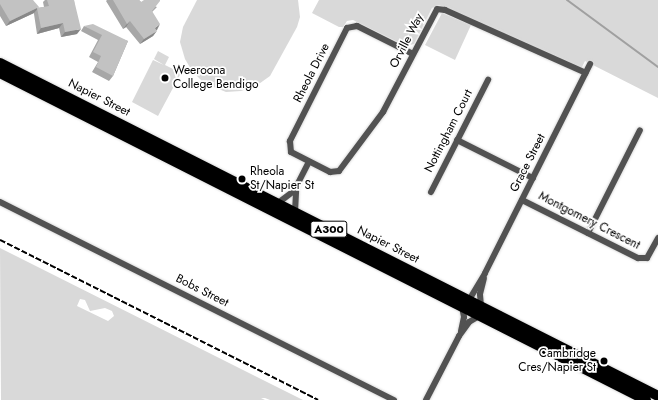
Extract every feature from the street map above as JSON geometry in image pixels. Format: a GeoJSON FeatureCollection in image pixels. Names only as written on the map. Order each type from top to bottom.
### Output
{"type":"FeatureCollection","features":[{"type":"Feature","properties":{"kind":"highway","name":"Napier Street"},"geometry":{"type":"LineString","coordinates":[[0,63],[295,212],[466,303],[519,336],[646,400]]}},
{"type":"Feature","properties":{"kind":"highway","name":"Napier Street"},"geometry":{"type":"LineString","coordinates":[[0,74],[280,215],[466,303]]}},
{"type":"Feature","properties":{"kind":"highway"},"geometry":{"type":"LineString","coordinates":[[242,185],[280,209],[280,215]]}},
{"type":"Feature","properties":{"kind":"highway"},"geometry":{"type":"LineString","coordinates":[[466,303],[519,336]]}},
{"type":"Feature","properties":{"kind":"highway","name":"Napier Street"},"geometry":{"type":"LineString","coordinates":[[480,311],[505,318],[657,394]]}},
{"type":"Feature","properties":{"kind":"highway"},"geometry":{"type":"LineString","coordinates":[[505,318],[549,345],[549,351]]}},
{"type":"Feature","properties":{"kind":"street","name":"Orville Way"},"geometry":{"type":"LineString","coordinates":[[309,162],[332,173],[341,169],[383,112],[433,14],[442,9],[586,73]]}},
{"type":"Feature","properties":{"kind":"street","name":"Rheola Drive"},"geometry":{"type":"LineString","coordinates":[[309,162],[290,152],[289,144],[347,28],[357,26],[413,54]]}},
{"type":"Feature","properties":{"kind":"street","name":"Grace Street"},"geometry":{"type":"LineString","coordinates":[[466,303],[486,273],[590,64]]}},
{"type":"Feature","properties":{"kind":"street","name":"Nottingham Court"},"geometry":{"type":"LineString","coordinates":[[430,192],[488,80]]}},
{"type":"Feature","properties":{"kind":"street"},"geometry":{"type":"LineString","coordinates":[[588,233],[640,130]]}},
{"type":"Feature","properties":{"kind":"street"},"geometry":{"type":"LineString","coordinates":[[457,140],[533,178]]}},
{"type":"Feature","properties":{"kind":"street"},"geometry":{"type":"LineString","coordinates":[[278,204],[291,195],[298,185],[309,162]]}},
{"type":"Feature","properties":{"kind":"street"},"geometry":{"type":"LineString","coordinates":[[295,212],[294,200],[298,185]]}},
{"type":"Feature","properties":{"kind":"street","name":"Montgomery Crescent"},"geometry":{"type":"LineString","coordinates":[[522,200],[642,259],[650,255],[658,238]]}},
{"type":"Feature","properties":{"kind":"street","name":"Bobs Street"},"geometry":{"type":"LineString","coordinates":[[0,202],[394,400]]}},
{"type":"Feature","properties":{"kind":"street","name":"Grace Street"},"geometry":{"type":"LineString","coordinates":[[480,311],[480,294],[486,273]]}},
{"type":"Feature","properties":{"kind":"street"},"geometry":{"type":"LineString","coordinates":[[459,336],[466,303]]}},
{"type":"Feature","properties":{"kind":"street"},"geometry":{"type":"LineString","coordinates":[[426,400],[459,336],[469,322],[480,311]]}},
{"type":"Feature","properties":{"kind":"shaded area"},"geometry":{"type":"Polygon","coordinates":[[[197,0],[298,0],[300,17],[297,27],[270,76],[256,86],[241,91],[226,92],[204,83],[192,71],[185,59],[180,42],[183,27],[197,0]]]}},
{"type":"Feature","properties":{"kind":"shaded area"},"geometry":{"type":"Polygon","coordinates":[[[319,0],[658,0],[658,98],[585,61],[582,67],[578,67],[439,5],[432,8],[414,44],[406,46],[353,20],[347,21],[343,27],[339,27],[312,13],[319,0]]]}},
{"type":"Feature","properties":{"kind":"shaded area"},"geometry":{"type":"Polygon","coordinates":[[[442,13],[471,25],[455,60],[425,45],[442,13]]]}},
{"type":"Feature","properties":{"kind":"shaded area"},"geometry":{"type":"Polygon","coordinates":[[[158,51],[169,57],[165,65],[181,73],[158,116],[132,102],[153,60],[164,65],[154,59],[158,51]]]}},
{"type":"Feature","properties":{"kind":"shaded area"},"geometry":{"type":"Polygon","coordinates":[[[0,248],[303,400],[270,400],[261,398],[265,400],[1,400],[0,248]],[[80,299],[77,306],[108,321],[114,316],[112,311],[105,308],[90,311],[85,300],[80,299]]]}},
{"type":"Feature","properties":{"kind":"building"},"geometry":{"type":"Polygon","coordinates":[[[0,0],[33,0],[39,7],[10,21],[0,4],[0,0]]]}},
{"type":"Feature","properties":{"kind":"building"},"geometry":{"type":"Polygon","coordinates":[[[47,0],[74,0],[81,29],[65,32],[63,23],[41,28],[37,8],[49,6],[47,0]]]}},
{"type":"Feature","properties":{"kind":"building"},"geometry":{"type":"Polygon","coordinates":[[[113,0],[139,0],[141,2],[144,0],[160,0],[152,11],[160,24],[155,28],[157,31],[144,39],[130,21],[127,24],[113,0]]]}},
{"type":"Feature","properties":{"kind":"building"},"geometry":{"type":"Polygon","coordinates":[[[93,24],[128,41],[113,76],[96,67],[101,56],[93,52],[102,35],[84,26],[93,24]]]}},
{"type":"Feature","properties":{"kind":"waterway"},"geometry":{"type":"LineString","coordinates":[[567,0],[658,67]]}},
{"type":"Feature","properties":{"kind":"railway"},"geometry":{"type":"LineString","coordinates":[[0,240],[318,400]]}},
{"type":"Feature","properties":{"kind":"place","name":"Weeroona College Bendigo"},"geometry":{"type":"Point","coordinates":[165,78]}},
{"type":"Feature","properties":{"kind":"place","name":"Rheola St/Napier St"},"geometry":{"type":"Point","coordinates":[242,179]}},
{"type":"Feature","properties":{"kind":"place","name":"Cambridge Cres/Napier St"},"geometry":{"type":"Point","coordinates":[604,361]}}]}
